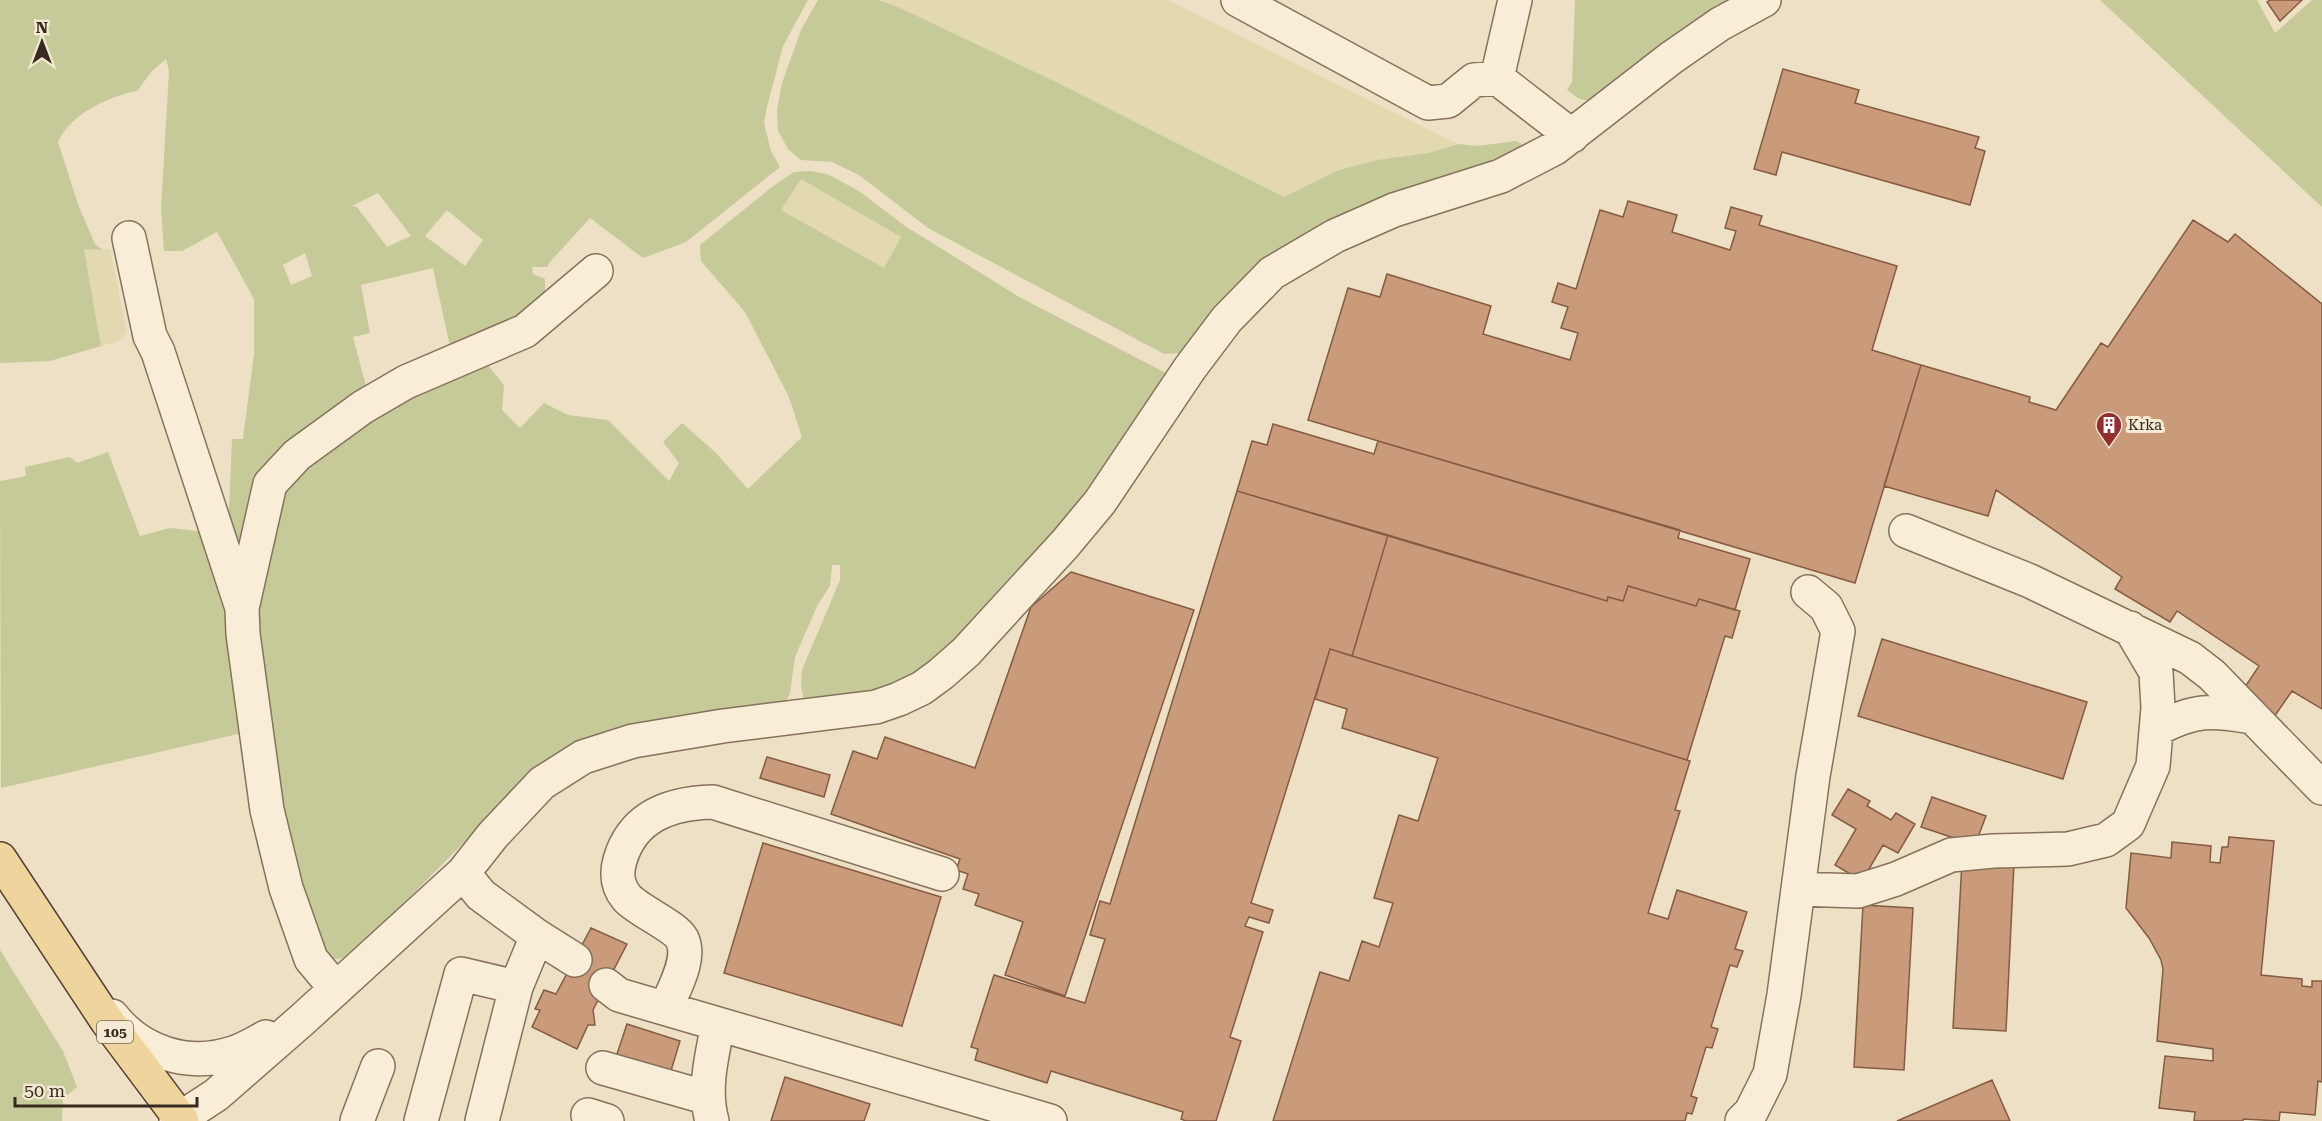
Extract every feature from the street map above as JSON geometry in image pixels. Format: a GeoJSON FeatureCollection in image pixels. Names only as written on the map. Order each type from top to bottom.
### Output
{"type":"FeatureCollection","features":[{"type":"Feature","properties":{"kind":"main road","name":"105"},"geometry":{"type":"LineString","coordinates":[[0,859],[107,1021],[179,1120]]}},
{"type":"Feature","properties":{"kind":"street"},"geometry":{"type":"LineString","coordinates":[[1238,0],[1428,102],[1448,101],[1474,80],[1497,78],[1572,136]]}},
{"type":"Feature","properties":{"kind":"street"},"geometry":{"type":"LineString","coordinates":[[1497,78],[1515,0]]}},
{"type":"Feature","properties":{"kind":"street"},"geometry":{"type":"LineString","coordinates":[[179,1120],[216,1095],[463,873],[493,835],[542,783],[583,757],[633,741],[876,707],[922,688],[966,652],[1065,544],[1100,502],[1190,368],[1221,327],[1272,273],[1335,236],[1394,210],[1501,176],[1555,148],[1671,58],[1720,24],[1764,0]]}},
{"type":"Feature","properties":{"kind":"street"},"geometry":{"type":"LineString","coordinates":[[129,238],[150,336],[158,352],[242,608]]}},
{"type":"Feature","properties":{"kind":"street"},"geometry":{"type":"LineString","coordinates":[[336,989],[311,959],[285,888],[267,810],[243,634],[242,608],[270,484],[297,455],[363,407],[406,382],[525,331],[596,271]]}},
{"type":"Feature","properties":{"kind":"street"},"geometry":{"type":"LineString","coordinates":[[1906,531],[2031,581],[2190,658],[2212,675],[2322,788]]}},
{"type":"Feature","properties":{"kind":"street"},"geometry":{"type":"LineString","coordinates":[[1742,1121],[1751,1112],[1770,1074],[1784,995],[1813,776],[1838,631],[1826,607],[1808,592]]}},
{"type":"Feature","properties":{"kind":"street"},"geometry":{"type":"LineString","coordinates":[[1798,889],[1858,891],[1896,879],[1951,855],[1993,851],[2068,849],[2106,840],[2128,824],[2153,766],[2158,708],[2156,672],[2130,628]]}},
{"type":"Feature","properties":{"kind":"street"},"geometry":{"type":"LineString","coordinates":[[2157,729],[2178,718],[2203,711],[2252,717]]}},
{"type":"Feature","properties":{"kind":"street"},"geometry":{"type":"LineString","coordinates":[[666,1008],[686,952],[681,937],[628,899],[619,886],[617,870],[631,833],[646,820],[687,803],[713,802],[942,874]]}},
{"type":"Feature","properties":{"kind":"street"},"geometry":{"type":"LineString","coordinates":[[463,873],[481,895],[574,960]]}},
{"type":"Feature","properties":{"kind":"street"},"geometry":{"type":"LineString","coordinates":[[482,1121],[516,987],[537,936]]}},
{"type":"Feature","properties":{"kind":"street"},"geometry":{"type":"LineString","coordinates":[[55,943],[119,1025],[135,1040],[172,1056],[208,1060],[234,1053],[303,1019]]}},
{"type":"Feature","properties":{"kind":"street"},"geometry":{"type":"LineString","coordinates":[[421,1121],[461,974],[516,987]]}},
{"type":"Feature","properties":{"kind":"street"},"geometry":{"type":"LineString","coordinates":[[606,985],[619,995],[1050,1121]]}},
{"type":"Feature","properties":{"kind":"street"},"geometry":{"type":"LineString","coordinates":[[603,1068],[710,1109],[708,1080],[718,1024]]}},
{"type":"Feature","properties":{"kind":"street"},"geometry":{"type":"LineString","coordinates":[[357,1121],[378,1066]]}},
{"type":"Feature","properties":{"kind":"shaded area"},"geometry":{"type":"Polygon","coordinates":[[[879,0],[1168,0],[1458,144],[1429,153],[1377,160],[1339,170],[1284,197],[1056,82],[879,0]]]}},
{"type":"Feature","properties":{"kind":"shaded area"},"geometry":{"type":"Polygon","coordinates":[[[801,179],[902,237],[884,268],[780,210],[801,179]]]}},
{"type":"Feature","properties":{"kind":"shaded area"},"geometry":{"type":"Polygon","coordinates":[[[84,248],[110,249],[127,332],[117,342],[101,346],[84,248]]]}},
{"type":"Feature","properties":{"kind":"green space"},"geometry":{"type":"Polygon","coordinates":[[[0,0],[808,0],[783,46],[764,123],[771,151],[780,167],[686,242],[643,258],[590,218],[549,263],[548,267],[532,267],[533,274],[545,279],[545,291],[538,305],[452,356],[433,268],[361,285],[370,333],[353,337],[369,397],[289,449],[249,565],[228,530],[232,439],[243,439],[254,354],[254,299],[217,232],[182,251],[164,251],[161,208],[169,71],[166,59],[152,71],[137,91],[103,102],[81,115],[71,123],[58,142],[79,207],[95,244],[103,250],[84,249],[101,346],[50,361],[0,363],[0,0]],[[378,193],[352,206],[357,207],[387,247],[411,236],[378,193]],[[447,210],[425,236],[465,266],[483,240],[447,210]],[[305,253],[283,265],[291,285],[312,276],[305,253]]]}},
{"type":"Feature","properties":{"kind":"green space"},"geometry":{"type":"Polygon","coordinates":[[[818,0],[879,0],[900,8],[1056,82],[1284,197],[1339,170],[1377,160],[1429,153],[1458,144],[1477,146],[1516,141],[1522,144],[1510,156],[1420,185],[1181,353],[1164,354],[928,228],[859,175],[832,162],[801,160],[788,149],[778,131],[777,110],[782,83],[801,30],[818,0]]]}},
{"type":"Feature","properties":{"kind":"green space"},"geometry":{"type":"Polygon","coordinates":[[[1575,0],[1740,0],[1594,103],[1578,98],[1567,90],[1572,82],[1575,0]]]}},
{"type":"Feature","properties":{"kind":"green space"},"geometry":{"type":"Polygon","coordinates":[[[2100,0],[2257,0],[2275,33],[2312,0],[2322,0],[2322,207],[2100,0]]]}},
{"type":"Feature","properties":{"kind":"green space"},"geometry":{"type":"Polygon","coordinates":[[[810,171],[827,174],[859,191],[905,226],[1021,298],[1166,373],[1142,416],[1062,531],[916,680],[896,692],[805,704],[801,686],[802,670],[840,580],[840,565],[832,565],[830,586],[818,604],[795,657],[790,693],[784,706],[519,787],[381,926],[343,958],[332,960],[315,950],[255,692],[257,589],[265,536],[299,459],[482,358],[504,385],[502,410],[520,428],[544,403],[568,415],[608,420],[669,481],[679,463],[663,442],[682,423],[716,453],[748,489],[802,437],[789,397],[745,312],[701,261],[700,245],[794,172],[810,171]],[[801,179],[781,210],[884,268],[901,237],[801,179]]]}},
{"type":"Feature","properties":{"kind":"green space"},"geometry":{"type":"Polygon","coordinates":[[[108,452],[140,536],[170,528],[198,531],[211,550],[225,580],[247,732],[1,788],[0,481],[26,476],[25,467],[70,457],[77,463],[108,452]]]}},
{"type":"Feature","properties":{"kind":"green space"},"geometry":{"type":"Polygon","coordinates":[[[0,950],[63,1051],[77,1087],[63,1099],[62,1121],[0,1121],[0,950]]]}},
{"type":"Feature","properties":{"kind":"building"},"geometry":{"type":"Polygon","coordinates":[[[2270,0],[2302,0],[2280,21],[2267,2],[2270,0]]]}},
{"type":"Feature","properties":{"kind":"building"},"geometry":{"type":"Polygon","coordinates":[[[1783,69],[1859,90],[1855,103],[1979,137],[1975,148],[1985,151],[1970,205],[1782,152],[1776,175],[1754,169],[1783,69]]]}},
{"type":"Feature","properties":{"kind":"building"},"geometry":{"type":"Polygon","coordinates":[[[1628,201],[1677,215],[1672,232],[1730,250],[1736,231],[1725,228],[1731,207],[1762,216],[1759,225],[1897,266],[1872,350],[1921,365],[1855,583],[1308,420],[1348,288],[1380,297],[1387,274],[1491,306],[1483,334],[1570,360],[1578,333],[1561,328],[1568,307],[1552,302],[1558,283],[1576,289],[1600,210],[1623,217],[1628,201]]]}},
{"type":"Feature","properties":{"kind":"building","name":"Krka"},"geometry":{"type":"Polygon","coordinates":[[[2193,220],[2228,242],[2235,234],[2322,304],[2322,709],[2292,691],[2274,717],[2241,693],[2259,666],[2177,611],[2170,622],[2115,589],[2122,577],[1996,490],[1988,516],[1884,486],[1921,365],[2030,397],[2029,402],[2056,410],[2101,343],[2108,347],[2193,220]]]}},
{"type":"Feature","properties":{"kind":"building"},"geometry":{"type":"Polygon","coordinates":[[[1273,424],[1374,454],[1378,441],[1680,530],[1678,538],[1750,559],[1735,610],[1699,599],[1696,606],[1628,586],[1623,601],[1608,597],[1607,601],[1237,491],[1252,441],[1267,445],[1273,424]]]}},
{"type":"Feature","properties":{"kind":"building"},"geometry":{"type":"Polygon","coordinates":[[[1237,491],[1388,535],[1352,656],[1330,649],[1251,903],[1273,910],[1269,923],[1249,917],[1245,926],[1263,932],[1230,1037],[1241,1041],[1216,1121],[1186,1121],[1181,1119],[1183,1112],[1051,1071],[1047,1083],[975,1060],[978,1049],[971,1047],[994,975],[1085,1003],[1105,939],[1090,935],[1100,901],[1110,904],[1237,491]]]}},
{"type":"Feature","properties":{"kind":"building"},"geometry":{"type":"Polygon","coordinates":[[[1388,535],[1607,601],[1608,597],[1623,601],[1628,586],[1696,606],[1699,599],[1740,611],[1732,638],[1725,636],[1687,760],[1352,656],[1388,535]]]}},
{"type":"Feature","properties":{"kind":"building"},"geometry":{"type":"Polygon","coordinates":[[[1071,572],[1194,610],[1065,996],[1005,975],[1023,922],[975,905],[979,894],[963,889],[968,874],[956,870],[960,859],[831,814],[853,751],[877,759],[885,737],[975,768],[1031,607],[1071,572]]]}},
{"type":"Feature","properties":{"kind":"building"},"geometry":{"type":"Polygon","coordinates":[[[1882,639],[2087,702],[2063,779],[1858,716],[1882,639]]]}},
{"type":"Feature","properties":{"kind":"building"},"geometry":{"type":"Polygon","coordinates":[[[1330,649],[1690,761],[1675,810],[1680,811],[1648,913],[1668,919],[1677,890],[1747,912],[1735,949],[1743,951],[1737,967],[1730,965],[1711,1027],[1718,1029],[1712,1048],[1706,1047],[1691,1096],[1697,1098],[1692,1114],[1687,1113],[1685,1121],[1273,1121],[1320,972],[1349,981],[1362,941],[1379,947],[1393,903],[1374,898],[1399,815],[1418,821],[1438,758],[1342,728],[1347,709],[1315,699],[1330,649]]]}},
{"type":"Feature","properties":{"kind":"building"},"geometry":{"type":"Polygon","coordinates":[[[767,757],[830,775],[824,797],[760,778],[767,757]]]}},
{"type":"Feature","properties":{"kind":"building"},"geometry":{"type":"Polygon","coordinates":[[[1848,789],[1870,801],[1867,806],[1891,820],[1896,813],[1915,824],[1898,853],[1883,845],[1862,881],[1835,865],[1856,829],[1832,815],[1848,789]]]}},
{"type":"Feature","properties":{"kind":"building"},"geometry":{"type":"Polygon","coordinates":[[[1932,797],[1986,816],[1975,845],[1921,827],[1932,797]]]}},
{"type":"Feature","properties":{"kind":"building"},"geometry":{"type":"Polygon","coordinates":[[[2229,837],[2274,841],[2261,975],[2302,979],[2302,986],[2312,987],[2312,981],[2322,981],[2322,1082],[2318,1081],[2315,1115],[2280,1112],[2279,1121],[2243,1119],[2243,1121],[2194,1121],[2195,1112],[2159,1108],[2165,1056],[2213,1061],[2213,1049],[2157,1041],[2163,969],[2161,960],[2149,938],[2126,908],[2131,853],[2171,858],[2172,842],[2211,846],[2210,862],[2220,863],[2222,847],[2228,847],[2229,837]]]}},
{"type":"Feature","properties":{"kind":"building"},"geometry":{"type":"Polygon","coordinates":[[[763,843],[941,897],[902,1026],[724,973],[763,843]]]}},
{"type":"Feature","properties":{"kind":"building"},"geometry":{"type":"Polygon","coordinates":[[[1962,861],[2014,863],[2006,1031],[1953,1028],[1962,861]]]}},
{"type":"Feature","properties":{"kind":"building"},"geometry":{"type":"Polygon","coordinates":[[[1863,905],[1913,908],[1904,1070],[1854,1067],[1863,905]]]}},
{"type":"Feature","properties":{"kind":"building"},"geometry":{"type":"Polygon","coordinates":[[[591,928],[627,944],[593,1010],[595,1025],[588,1025],[577,1049],[532,1027],[540,1010],[535,1009],[544,990],[556,994],[591,928]]]}},
{"type":"Feature","properties":{"kind":"building"},"geometry":{"type":"Polygon","coordinates":[[[627,1024],[680,1041],[670,1074],[616,1057],[627,1024]]]}},
{"type":"Feature","properties":{"kind":"building"},"geometry":{"type":"Polygon","coordinates":[[[785,1077],[870,1104],[864,1121],[771,1121],[785,1077]]]}},
{"type":"Feature","properties":{"kind":"building"},"geometry":{"type":"Polygon","coordinates":[[[1992,1080],[2010,1121],[1897,1121],[1992,1080]]]}},
{"type":"Feature","properties":{"kind":"place","name":"Krka"},"geometry":{"type":"Point","coordinates":[2109,448]}}]}
